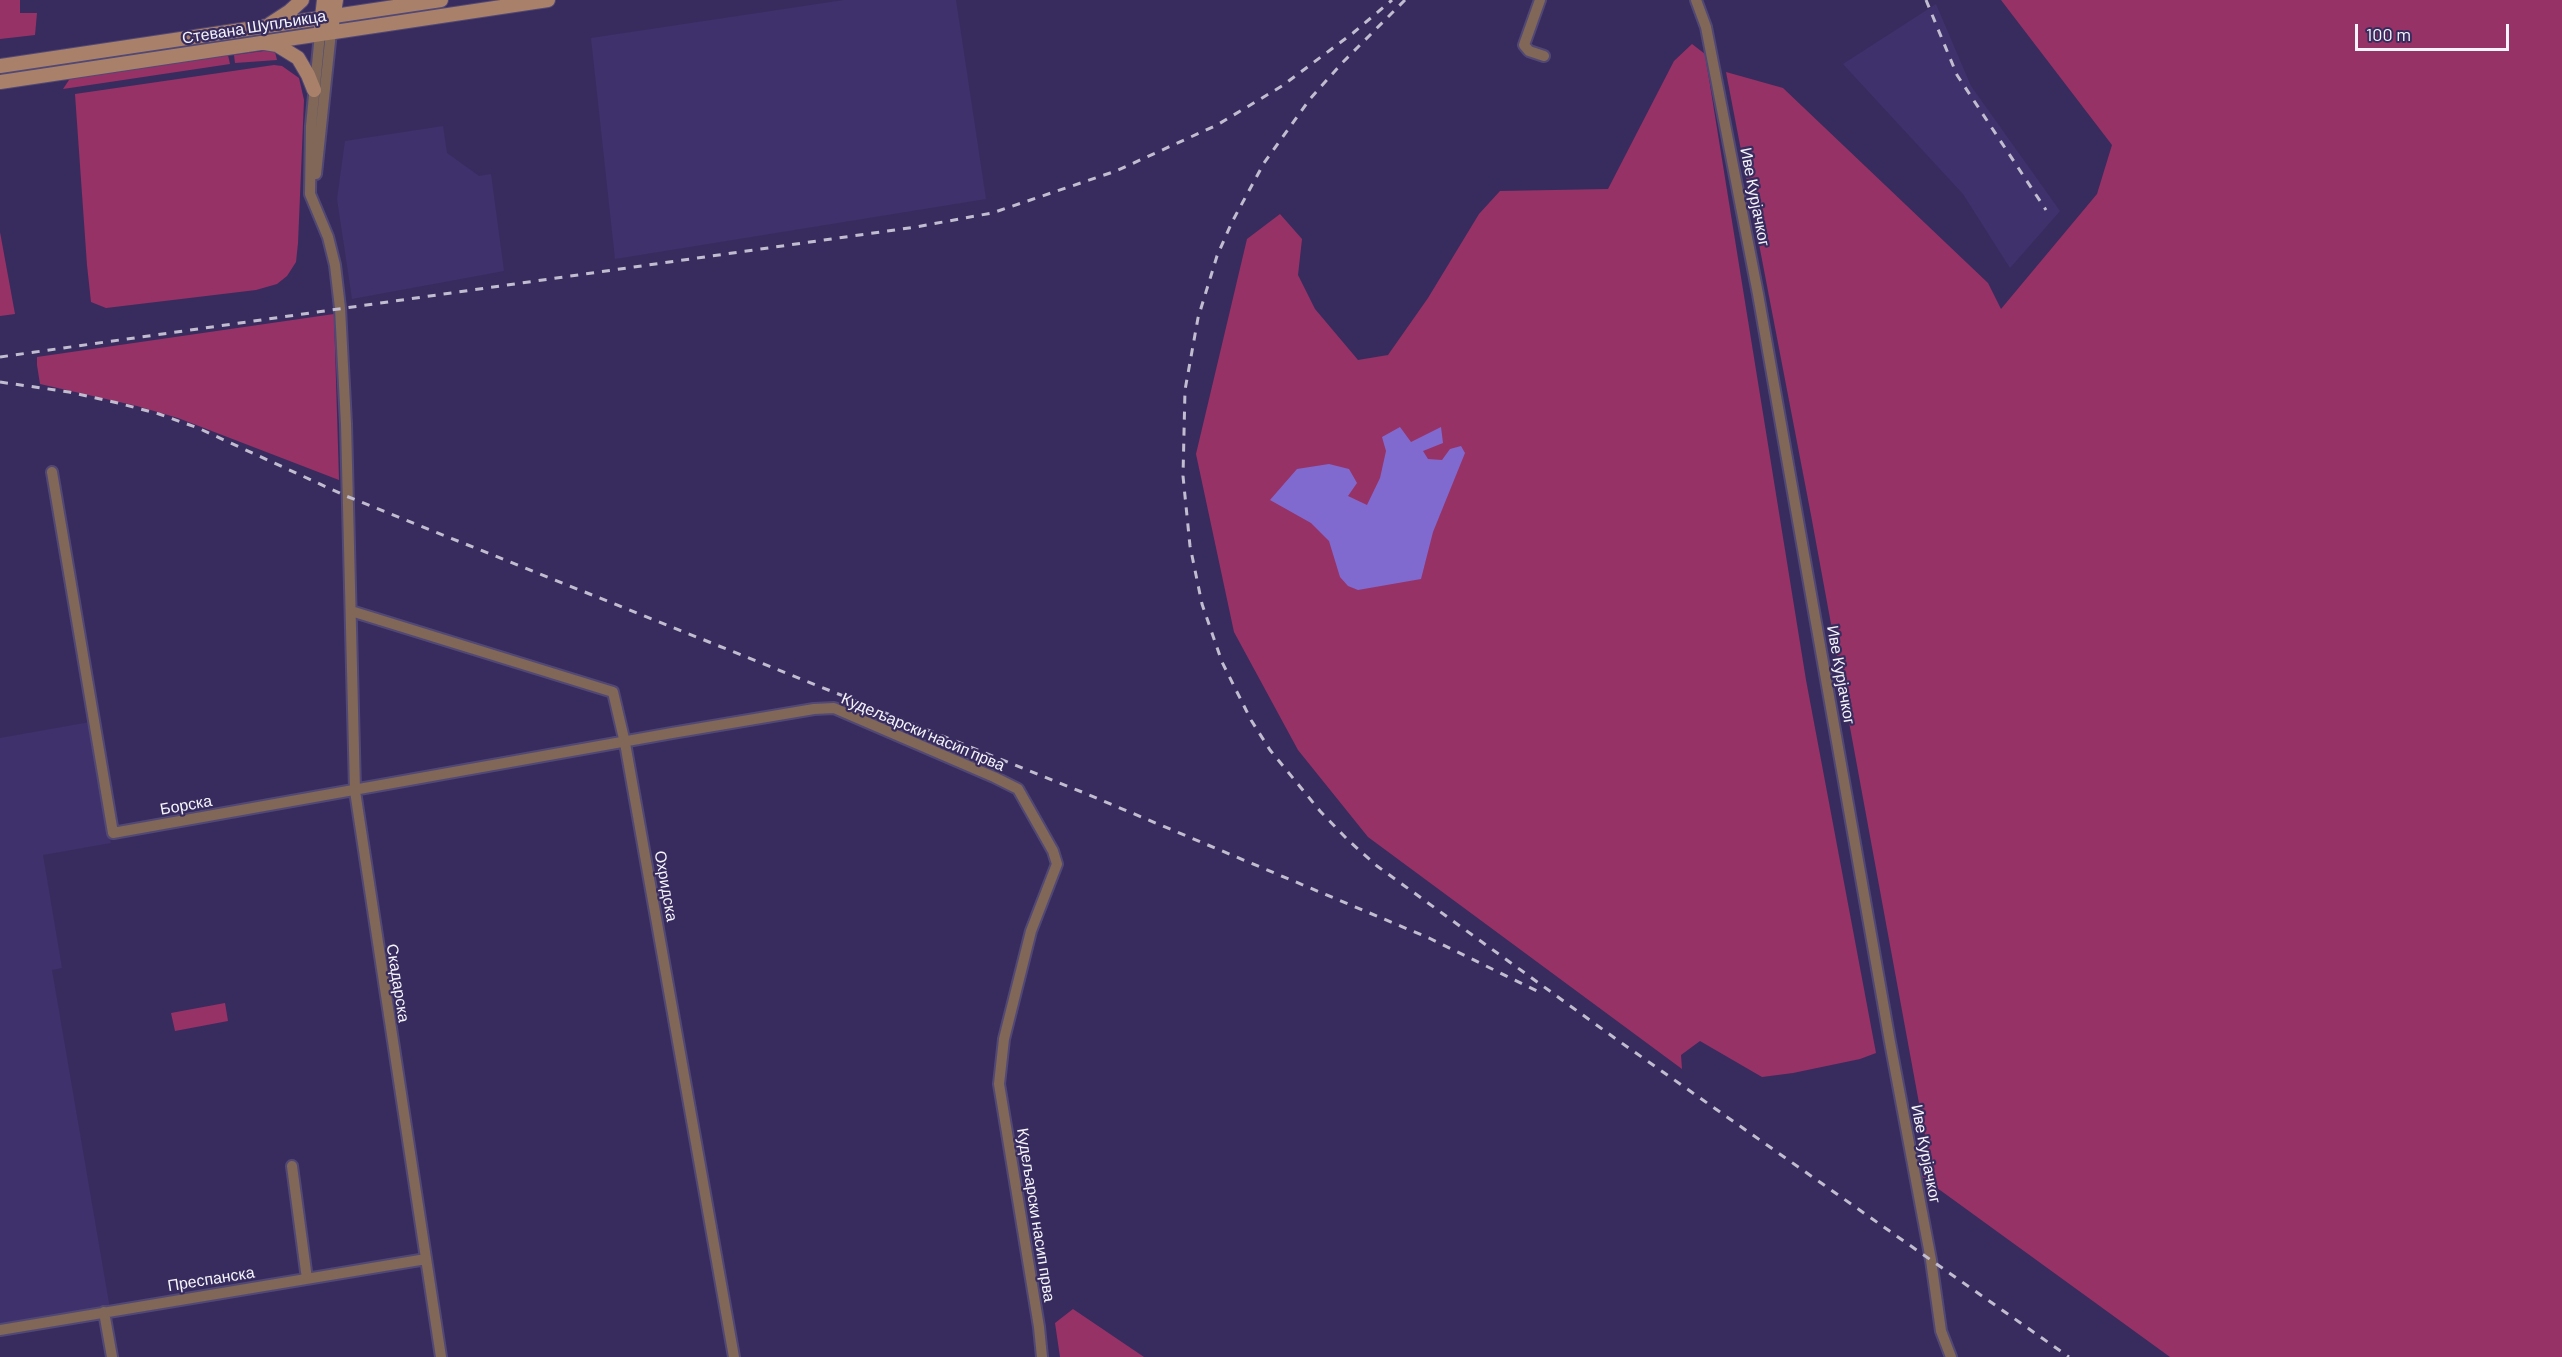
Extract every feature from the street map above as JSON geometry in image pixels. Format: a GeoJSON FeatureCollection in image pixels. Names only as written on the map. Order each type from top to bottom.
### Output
{"type":"FeatureCollection","features":[{"type":"Feature","properties":{"kind":"main road"},"geometry":{"type":"LineString","coordinates":[[264,27],[290,11],[302,0]]}},
{"type":"Feature","properties":{"kind":"main road"},"geometry":{"type":"LineString","coordinates":[[324,0],[328,17]]}},
{"type":"Feature","properties":{"kind":"main road"},"geometry":{"type":"LineString","coordinates":[[326,33],[328,17],[336,0]]}},
{"type":"Feature","properties":{"kind":"main road"},"geometry":{"type":"LineString","coordinates":[[381,0],[413,4]]}},
{"type":"Feature","properties":{"kind":"main road","name":"Стевана Шупљикца"},"geometry":{"type":"LineString","coordinates":[[0,66],[441,0]]}},
{"type":"Feature","properties":{"kind":"main road","name":"Стевана Шупљикца"},"geometry":{"type":"LineString","coordinates":[[0,82],[549,0]]}},
{"type":"Feature","properties":{"kind":"main road"},"geometry":{"type":"LineString","coordinates":[[260,42],[277,45],[298,58],[314,90]]}},
{"type":"Feature","properties":{"kind":"street"},"geometry":{"type":"LineString","coordinates":[[1540,0],[1524,45],[1528,51],[1544,56]]}},
{"type":"Feature","properties":{"kind":"street","name":"Иве Курјачког"},"geometry":{"type":"LineString","coordinates":[[1696,0],[1706,27],[1758,294],[1890,1042],[1930,1254],[1941,1331],[1950,1357]]}},
{"type":"Feature","properties":{"kind":"street"},"geometry":{"type":"LineString","coordinates":[[310,194],[314,90],[326,33]]}},
{"type":"Feature","properties":{"kind":"street"},"geometry":{"type":"LineString","coordinates":[[310,194],[319,156],[326,33]]}},
{"type":"Feature","properties":{"kind":"street","name":"Скадарска"},"geometry":{"type":"LineString","coordinates":[[310,194],[328,237],[340,308],[345,392],[355,791],[441,1357]]}},
{"type":"Feature","properties":{"kind":"street","name":"Борска"},"geometry":{"type":"LineString","coordinates":[[52,472],[65,535],[113,833],[625,743]]}},
{"type":"Feature","properties":{"kind":"street","name":"Охридска"},"geometry":{"type":"LineString","coordinates":[[351,611],[613,692],[625,743],[734,1357]]}},
{"type":"Feature","properties":{"kind":"street","name":"Кудељарски насип прва"},"geometry":{"type":"LineString","coordinates":[[625,743],[802,711],[834,708],[1018,789],[1053,850],[1057,864],[1030,931],[1004,1039],[999,1084],[1042,1357]]}},
{"type":"Feature","properties":{"kind":"street"},"geometry":{"type":"LineString","coordinates":[[292,1166],[307,1279]]}},
{"type":"Feature","properties":{"kind":"street","name":"Преспанска"},"geometry":{"type":"LineString","coordinates":[[0,1330],[426,1259]]}},
{"type":"Feature","properties":{"kind":"street"},"geometry":{"type":"LineString","coordinates":[[104,1312],[112,1357]]}},
{"type":"Feature","properties":{"kind":"shaded area"},"geometry":{"type":"Polygon","coordinates":[[[0,0],[20,0],[20,13],[37,13],[35,35],[0,39],[0,0]]]}},
{"type":"Feature","properties":{"kind":"shaded area"},"geometry":{"type":"Polygon","coordinates":[[[844,0],[956,0],[986,199],[615,259],[591,38],[844,0]]]}},
{"type":"Feature","properties":{"kind":"shaded area"},"geometry":{"type":"Polygon","coordinates":[[[2001,0],[2562,0],[2562,1357],[2170,1357],[1922,1177],[1928,1152],[1811,515],[1726,72],[1783,88],[1988,283],[2001,309],[2097,194],[2112,145],[2001,0]]]}},
{"type":"Feature","properties":{"kind":"shaded area"},"geometry":{"type":"Polygon","coordinates":[[[1936,4],[1971,86],[2060,211],[2010,268],[1963,194],[1843,64],[1936,4]]]}},
{"type":"Feature","properties":{"kind":"shaded area"},"geometry":{"type":"Polygon","coordinates":[[[1692,44],[1705,54],[1806,680],[1876,1053],[1860,1059],[1762,1077],[1700,1041],[1681,1055],[1682,1069],[1368,837],[1298,750],[1234,632],[1196,454],[1247,239],[1280,214],[1302,239],[1298,275],[1315,309],[1358,360],[1388,355],[1428,298],[1479,214],[1500,191],[1608,189],[1674,61],[1692,44]]]}},
{"type":"Feature","properties":{"kind":"shaded area"},"geometry":{"type":"Polygon","coordinates":[[[271,50],[275,52],[277,60],[235,63],[234,55],[271,50]]]}},
{"type":"Feature","properties":{"kind":"shaded area"},"geometry":{"type":"Polygon","coordinates":[[[228,55],[230,64],[63,89],[71,77],[228,55]]]}},
{"type":"Feature","properties":{"kind":"shaded area"},"geometry":{"type":"Polygon","coordinates":[[[274,65],[282,66],[299,78],[304,100],[298,243],[296,262],[287,276],[277,284],[256,290],[106,308],[91,302],[75,94],[274,65]]]}},
{"type":"Feature","properties":{"kind":"shaded area"},"geometry":{"type":"Polygon","coordinates":[[[443,126],[447,153],[479,176],[491,174],[504,271],[352,299],[337,199],[345,141],[443,126]]]}},
{"type":"Feature","properties":{"kind":"shaded area"},"geometry":{"type":"Polygon","coordinates":[[[0,232],[15,314],[0,316],[0,232]]]}},
{"type":"Feature","properties":{"kind":"shaded area"},"geometry":{"type":"Polygon","coordinates":[[[334,314],[339,480],[178,418],[137,406],[40,384],[37,357],[334,314]]]}},
{"type":"Feature","properties":{"kind":"shaded area"},"geometry":{"type":"Polygon","coordinates":[[[1400,427],[1411,442],[1441,427],[1443,443],[1423,451],[1428,459],[1442,460],[1450,449],[1461,446],[1465,453],[1433,532],[1421,579],[1358,590],[1348,586],[1340,577],[1329,541],[1311,523],[1270,500],[1297,469],[1329,464],[1349,469],[1357,483],[1348,496],[1367,505],[1380,478],[1386,451],[1382,437],[1400,427]]]}},
{"type":"Feature","properties":{"kind":"shaded area"},"geometry":{"type":"Polygon","coordinates":[[[90,722],[111,843],[43,855],[62,968],[52,970],[110,1309],[0,1328],[0,738],[90,722]]]}},
{"type":"Feature","properties":{"kind":"shaded area"},"geometry":{"type":"Polygon","coordinates":[[[225,1003],[228,1021],[175,1031],[171,1013],[225,1003]]]}},
{"type":"Feature","properties":{"kind":"shaded area"},"geometry":{"type":"Polygon","coordinates":[[[1073,1309],[1144,1357],[1060,1357],[1055,1323],[1073,1309]]]}},
{"type":"Feature","properties":{"kind":"railway"},"geometry":{"type":"LineString","coordinates":[[0,357],[916,227],[992,213],[1116,171],[1217,125],[1282,86],[1353,33],[1392,0]]}},
{"type":"Feature","properties":{"kind":"railway"},"geometry":{"type":"LineString","coordinates":[[1405,0],[1342,63],[1310,99],[1264,163],[1232,222],[1217,256],[1198,318],[1185,390],[1183,476],[1190,546],[1202,604],[1222,662],[1251,720],[1270,750],[1320,811],[1377,866],[1616,1039],[2069,1357]]}},
{"type":"Feature","properties":{"kind":"railway"},"geometry":{"type":"LineString","coordinates":[[1926,0],[1957,75],[2046,210]]}},
{"type":"Feature","properties":{"kind":"railway"},"geometry":{"type":"LineString","coordinates":[[0,382],[69,392],[118,403],[198,428],[346,496],[1082,792],[1429,938],[1537,991]]}}]}
